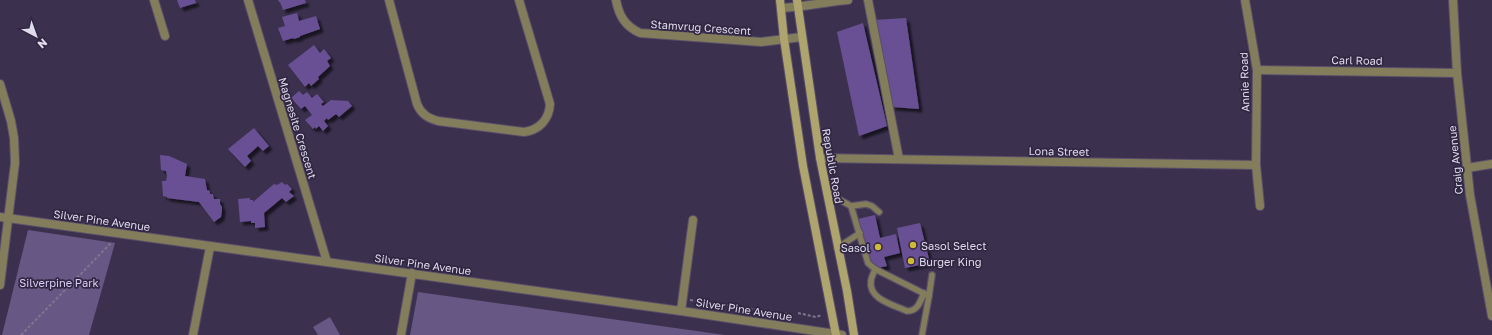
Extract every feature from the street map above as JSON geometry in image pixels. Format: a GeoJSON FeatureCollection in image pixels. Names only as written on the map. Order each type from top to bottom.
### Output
{"type":"FeatureCollection","features":[{"type":"Feature","properties":{"kind":"main road"},"geometry":{"type":"LineString","coordinates":[[780,4],[807,189],[838,335]]}},
{"type":"Feature","properties":{"kind":"main road","name":"Republic Road"},"geometry":{"type":"LineString","coordinates":[[797,4],[820,158],[837,248],[847,291],[854,335]]}},
{"type":"Feature","properties":{"kind":"street"},"geometry":{"type":"LineString","coordinates":[[154,0],[165,36]]}},
{"type":"Feature","properties":{"kind":"street","name":"Magnesite Crescent"},"geometry":{"type":"LineString","coordinates":[[248,0],[327,262]]}},
{"type":"Feature","properties":{"kind":"street"},"geometry":{"type":"LineString","coordinates":[[389,0],[417,104],[422,113],[430,119],[438,121],[524,132],[535,129],[544,122],[550,111],[550,104],[519,0]]}},
{"type":"Feature","properties":{"kind":"street","name":"Stamvrug Crescent"},"geometry":{"type":"LineString","coordinates":[[616,0],[620,14],[625,22],[632,29],[640,33],[761,42],[802,37]]}},
{"type":"Feature","properties":{"kind":"street"},"geometry":{"type":"LineString","coordinates":[[780,4],[820,3],[848,0]]}},
{"type":"Feature","properties":{"kind":"street"},"geometry":{"type":"LineString","coordinates":[[868,0],[899,159]]}},
{"type":"Feature","properties":{"kind":"street","name":"Annie Road"},"geometry":{"type":"LineString","coordinates":[[1245,0],[1257,70],[1256,165]]}},
{"type":"Feature","properties":{"kind":"street","name":"Craig Avenue"},"geometry":{"type":"LineString","coordinates":[[1453,0],[1457,73],[1472,210],[1492,316]]}},
{"type":"Feature","properties":{"kind":"street","name":"Carl Road"},"geometry":{"type":"LineString","coordinates":[[1257,70],[1457,73]]}},
{"type":"Feature","properties":{"kind":"street"},"geometry":{"type":"LineString","coordinates":[[0,84],[11,121],[14,138],[15,163],[0,285]]}},
{"type":"Feature","properties":{"kind":"street","name":"Lona Street"},"geometry":{"type":"LineString","coordinates":[[820,158],[1256,165]]}},
{"type":"Feature","properties":{"kind":"street"},"geometry":{"type":"LineString","coordinates":[[1467,168],[1492,164]]}},
{"type":"Feature","properties":{"kind":"street"},"geometry":{"type":"LineString","coordinates":[[1256,165],[1260,206]]}},
{"type":"Feature","properties":{"kind":"street","name":"Silver Pine Avenue"},"geometry":{"type":"LineString","coordinates":[[0,217],[210,247],[412,273],[838,335]]}},
{"type":"Feature","properties":{"kind":"street"},"geometry":{"type":"LineString","coordinates":[[681,311],[693,220]]}},
{"type":"Feature","properties":{"kind":"street"},"geometry":{"type":"LineString","coordinates":[[193,335],[210,247]]}},
{"type":"Feature","properties":{"kind":"street"},"geometry":{"type":"LineString","coordinates":[[401,335],[412,273]]}},
{"type":"Feature","properties":{"kind":"lane"},"geometry":{"type":"LineString","coordinates":[[826,192],[851,206],[866,204],[872,206],[879,212]]}},
{"type":"Feature","properties":{"kind":"lane"},"geometry":{"type":"LineString","coordinates":[[851,206],[868,263],[875,269],[926,295]]}},
{"type":"Feature","properties":{"kind":"lane"},"geometry":{"type":"LineString","coordinates":[[837,248],[860,233]]}},
{"type":"Feature","properties":{"kind":"lane"},"geometry":{"type":"LineString","coordinates":[[875,269],[871,280],[871,285],[873,292],[881,299],[906,311],[911,311],[917,307],[926,295]]}},
{"type":"Feature","properties":{"kind":"lane"},"geometry":{"type":"LineString","coordinates":[[922,335],[926,295],[932,276]]}},
{"type":"Feature","properties":{"kind":"path"},"geometry":{"type":"LineString","coordinates":[[21,335],[120,234]]}},
{"type":"Feature","properties":{"kind":"path"},"geometry":{"type":"LineString","coordinates":[[689,300],[788,314]]}},
{"type":"Feature","properties":{"kind":"path"},"geometry":{"type":"LineString","coordinates":[[798,313],[816,317],[822,315]]}},
{"type":"Feature","properties":{"kind":"green space","name":"Silverpine Park"},"geometry":{"type":"Polygon","coordinates":[[[28,230],[115,243],[89,335],[2,335],[28,230]]]}},
{"type":"Feature","properties":{"kind":"green space"},"geometry":{"type":"Polygon","coordinates":[[[418,292],[725,335],[410,335],[418,292]]]}},
{"type":"Feature","properties":{"kind":"green space"},"geometry":{"type":"Polygon","coordinates":[[[330,317],[340,335],[318,335],[313,327],[330,317]]]}},
{"type":"Feature","properties":{"kind":"building"},"geometry":{"type":"Polygon","coordinates":[[[177,0],[195,0],[196,3],[180,8],[177,0]]]}},
{"type":"Feature","properties":{"kind":"building"},"geometry":{"type":"Polygon","coordinates":[[[278,0],[305,0],[306,3],[283,10],[278,0]]]}},
{"type":"Feature","properties":{"kind":"building"},"geometry":{"type":"Polygon","coordinates":[[[297,13],[299,21],[316,16],[320,29],[294,39],[283,41],[278,28],[285,26],[282,17],[297,13]]]}},
{"type":"Feature","properties":{"kind":"building"},"geometry":{"type":"Polygon","coordinates":[[[906,18],[919,109],[892,107],[874,20],[906,18]]]}},
{"type":"Feature","properties":{"kind":"building"},"geometry":{"type":"Polygon","coordinates":[[[863,23],[887,126],[859,136],[837,32],[863,23]]]}},
{"type":"Feature","properties":{"kind":"building"},"geometry":{"type":"Polygon","coordinates":[[[314,45],[320,53],[324,49],[331,58],[327,61],[330,66],[311,86],[309,83],[305,87],[288,65],[314,45]]]}},
{"type":"Feature","properties":{"kind":"building"},"geometry":{"type":"Polygon","coordinates":[[[299,91],[303,95],[307,92],[312,98],[317,94],[324,102],[321,104],[323,106],[331,100],[348,101],[352,106],[339,117],[336,114],[328,120],[327,118],[324,121],[328,126],[323,131],[319,126],[316,129],[315,127],[313,129],[305,120],[312,115],[305,106],[301,109],[291,98],[299,91]]]}},
{"type":"Feature","properties":{"kind":"building"},"geometry":{"type":"Polygon","coordinates":[[[254,128],[269,146],[263,151],[258,146],[247,156],[251,161],[245,167],[228,149],[254,128]]]}},
{"type":"Feature","properties":{"kind":"building"},"geometry":{"type":"Polygon","coordinates":[[[160,155],[169,156],[187,164],[185,176],[205,179],[207,190],[210,191],[210,194],[213,194],[214,199],[220,199],[220,204],[222,207],[221,217],[214,222],[199,202],[167,198],[163,196],[162,181],[166,181],[167,176],[166,171],[161,170],[160,155]]]}},
{"type":"Feature","properties":{"kind":"building"},"geometry":{"type":"Polygon","coordinates":[[[282,182],[285,185],[287,184],[292,189],[289,192],[294,196],[286,202],[282,198],[264,213],[265,227],[255,228],[255,223],[251,223],[251,221],[240,222],[238,199],[250,198],[253,202],[274,184],[277,185],[282,182]]]}},
{"type":"Feature","properties":{"kind":"building"},"geometry":{"type":"Polygon","coordinates":[[[875,215],[880,238],[896,234],[900,253],[884,257],[887,266],[869,270],[858,219],[875,215]]]}},
{"type":"Feature","properties":{"kind":"building","name":"Sasol Select"},"geometry":{"type":"Polygon","coordinates":[[[920,223],[930,263],[905,268],[897,228],[920,223]]]}},
{"type":"Feature","properties":{"kind":"place","name":"Sasol Select"},"geometry":{"type":"Point","coordinates":[913,245]}},
{"type":"Feature","properties":{"kind":"place","name":"Sasol"},"geometry":{"type":"Point","coordinates":[878,247]}},
{"type":"Feature","properties":{"kind":"place","name":"Burger King"},"geometry":{"type":"Point","coordinates":[911,261]}}]}
